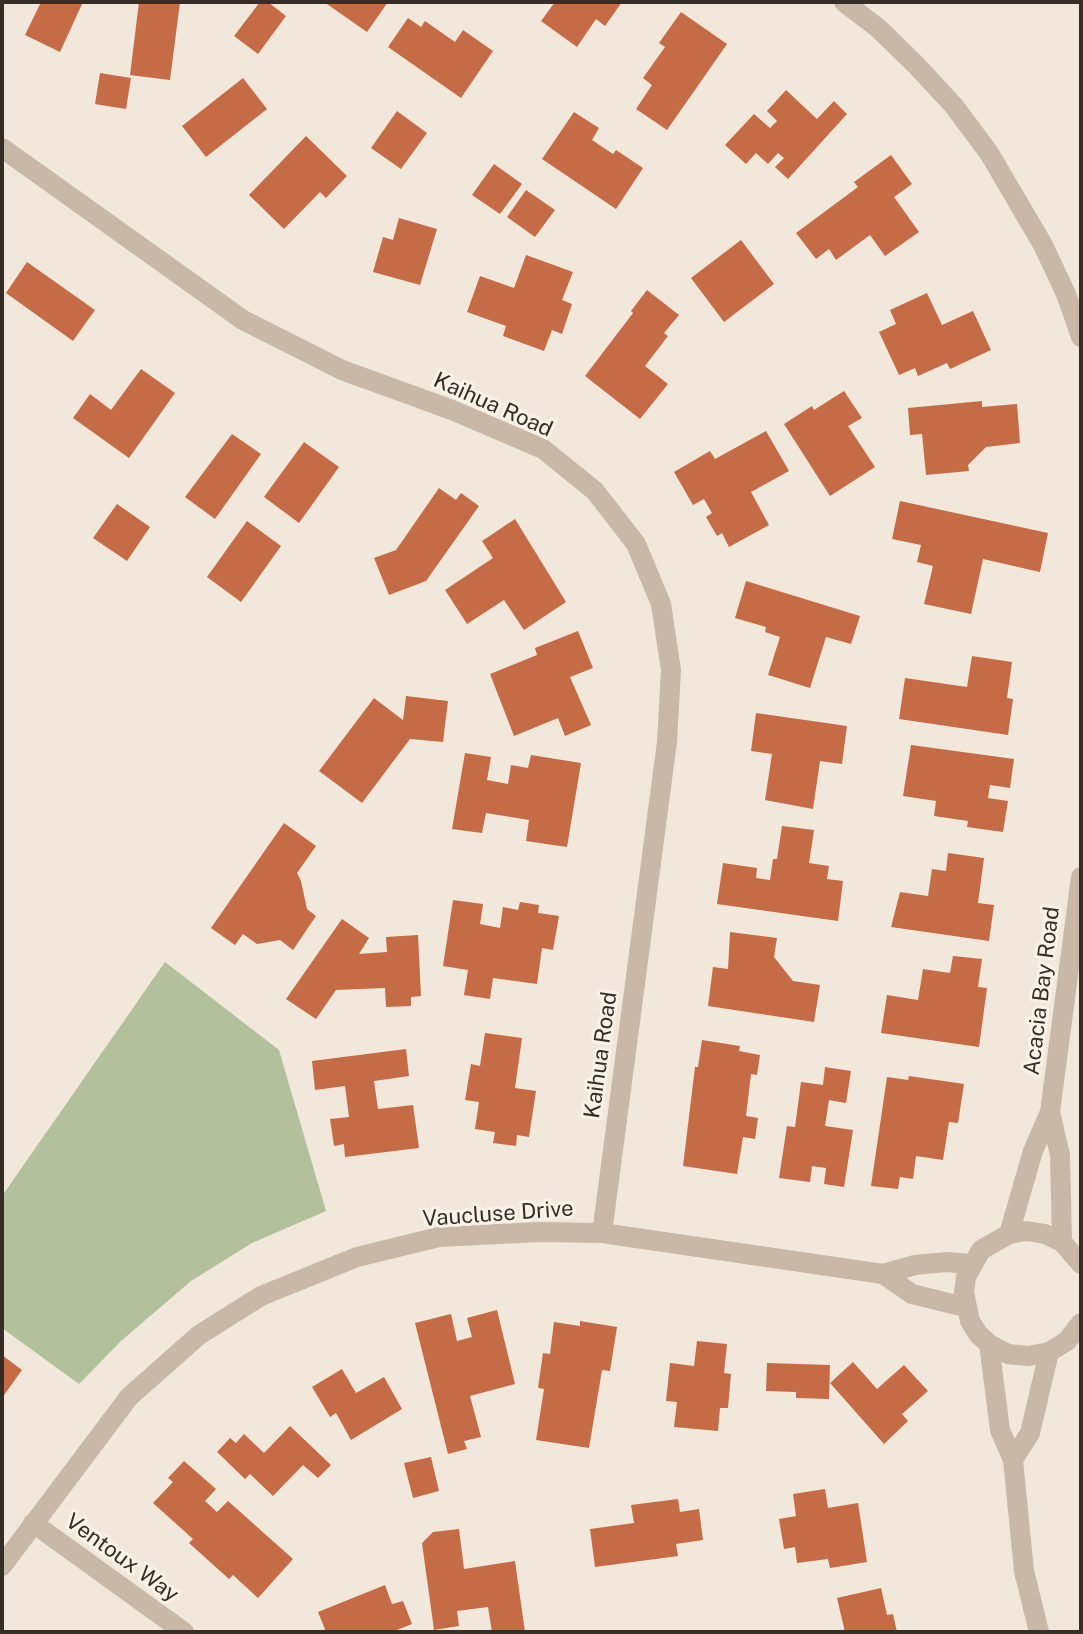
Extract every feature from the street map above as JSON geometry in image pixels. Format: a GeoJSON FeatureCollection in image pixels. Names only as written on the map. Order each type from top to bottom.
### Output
{"type":"FeatureCollection","features":[{"type":"Feature","properties":{"kind":"street"},"geometry":{"type":"LineString","coordinates":[[844,2],[878,28],[916,65],[954,106],[989,153],[1043,245],[1066,294],[1081,337]]}},
{"type":"Feature","properties":{"kind":"street","name":"Kaihua Road"},"geometry":{"type":"LineString","coordinates":[[2,148],[243,320],[342,370],[452,410],[543,449],[595,491],[636,544],[661,604],[671,670],[667,742],[602,1233]]}},
{"type":"Feature","properties":{"kind":"street","name":"Acacia Bay Road"},"geometry":{"type":"LineString","coordinates":[[1009,1234],[1033,1151],[1050,1112],[1081,877]]}},
{"type":"Feature","properties":{"kind":"street","name":"Acacia Bay Road"},"geometry":{"type":"LineString","coordinates":[[1050,1112],[1060,1155],[1062,1242]]}},
{"type":"Feature","properties":{"kind":"street"},"geometry":{"type":"LineString","coordinates":[[1081,1264],[1062,1242],[1045,1234],[1027,1231],[1009,1234],[981,1250],[972,1264],[966,1277],[965,1307],[970,1321],[989,1344],[1008,1354],[1028,1356],[1049,1352],[1067,1341],[1081,1324]]}},
{"type":"Feature","properties":{"kind":"street","name":"Vaucluse Drive"},"geometry":{"type":"LineString","coordinates":[[2,1566],[129,1397],[199,1335],[261,1296],[357,1257],[439,1237],[539,1232],[602,1233],[883,1274],[915,1265],[946,1262],[972,1264]]}},
{"type":"Feature","properties":{"kind":"street","name":"Vaucluse Drive"},"geometry":{"type":"LineString","coordinates":[[883,1274],[912,1294],[965,1307]]}},
{"type":"Feature","properties":{"kind":"street"},"geometry":{"type":"LineString","coordinates":[[989,1344],[1000,1430],[1013,1460],[1024,1571],[1039,1632]]}},
{"type":"Feature","properties":{"kind":"street"},"geometry":{"type":"LineString","coordinates":[[1013,1460],[1030,1433],[1049,1352]]}},
{"type":"Feature","properties":{"kind":"street","name":"Ventoux Way"},"geometry":{"type":"LineString","coordinates":[[33,1523],[184,1632]]}},
{"type":"Feature","properties":{"kind":"green space"},"geometry":{"type":"Polygon","coordinates":[[[165,962],[279,1050],[326,1211],[252,1243],[191,1281],[121,1341],[79,1384],[2,1328],[2,1196],[165,962]]]}},
{"type":"Feature","properties":{"kind":"building"},"geometry":{"type":"Polygon","coordinates":[[[41,2],[83,2],[60,52],[25,35],[41,2]]]}},
{"type":"Feature","properties":{"kind":"building"},"geometry":{"type":"Polygon","coordinates":[[[139,2],[180,2],[170,80],[130,75],[139,2]]]}},
{"type":"Feature","properties":{"kind":"building"},"geometry":{"type":"Polygon","coordinates":[[[260,2],[268,2],[286,16],[258,54],[234,36],[260,2]]]}},
{"type":"Feature","properties":{"kind":"building"},"geometry":{"type":"Polygon","coordinates":[[[324,2],[388,2],[367,32],[324,2]]]}},
{"type":"Feature","properties":{"kind":"building"},"geometry":{"type":"Polygon","coordinates":[[[555,2],[622,2],[605,26],[596,19],[577,47],[541,21],[555,2]]]}},
{"type":"Feature","properties":{"kind":"building"},"geometry":{"type":"Polygon","coordinates":[[[681,12],[727,44],[667,130],[636,109],[652,85],[643,78],[665,47],[659,43],[681,12]]]}},
{"type":"Feature","properties":{"kind":"building"},"geometry":{"type":"Polygon","coordinates":[[[408,18],[421,27],[425,21],[455,42],[463,30],[493,51],[461,98],[388,47],[408,18]]]}},
{"type":"Feature","properties":{"kind":"building"},"geometry":{"type":"Polygon","coordinates":[[[100,73],[131,78],[126,109],[95,104],[100,73]]]}},
{"type":"Feature","properties":{"kind":"building"},"geometry":{"type":"Polygon","coordinates":[[[243,78],[267,109],[206,157],[182,126],[243,78]]]}},
{"type":"Feature","properties":{"kind":"building"},"geometry":{"type":"Polygon","coordinates":[[[786,90],[817,119],[834,101],[847,114],[788,179],[775,167],[784,158],[778,153],[768,164],[756,153],[746,164],[725,145],[754,114],[770,128],[777,121],[767,111],[786,90]]]}},
{"type":"Feature","properties":{"kind":"building"},"geometry":{"type":"Polygon","coordinates":[[[397,111],[427,133],[401,169],[371,148],[397,111]]]}},
{"type":"Feature","properties":{"kind":"building"},"geometry":{"type":"Polygon","coordinates":[[[574,112],[599,128],[592,140],[613,154],[616,150],[643,168],[616,209],[542,159],[574,112]]]}},
{"type":"Feature","properties":{"kind":"building"},"geometry":{"type":"Polygon","coordinates":[[[306,136],[347,176],[326,198],[320,192],[284,229],[249,195],[306,136]]]}},
{"type":"Feature","properties":{"kind":"building"},"geometry":{"type":"Polygon","coordinates":[[[891,155],[912,184],[894,197],[919,232],[885,256],[870,235],[836,260],[829,249],[816,259],[796,233],[858,187],[854,182],[891,155]]]}},
{"type":"Feature","properties":{"kind":"building"},"geometry":{"type":"Polygon","coordinates":[[[494,164],[522,184],[500,214],[472,195],[494,164]]]}},
{"type":"Feature","properties":{"kind":"building"},"geometry":{"type":"Polygon","coordinates":[[[526,190],[555,210],[535,237],[507,217],[526,190]]]}},
{"type":"Feature","properties":{"kind":"building"},"geometry":{"type":"Polygon","coordinates":[[[399,218],[437,229],[420,285],[373,272],[383,237],[393,240],[399,218]]]}},
{"type":"Feature","properties":{"kind":"building"},"geometry":{"type":"Polygon","coordinates":[[[741,240],[774,284],[724,322],[691,278],[741,240]]]}},
{"type":"Feature","properties":{"kind":"building"},"geometry":{"type":"Polygon","coordinates":[[[526,255],[573,272],[562,300],[572,304],[562,334],[552,330],[544,351],[503,336],[506,326],[467,312],[480,276],[514,288],[526,255]]]}},
{"type":"Feature","properties":{"kind":"building"},"geometry":{"type":"Polygon","coordinates":[[[27,262],[95,310],[73,341],[6,293],[27,262]]]}},
{"type":"Feature","properties":{"kind":"building"},"geometry":{"type":"Polygon","coordinates":[[[647,290],[679,315],[664,333],[668,336],[645,366],[668,384],[640,419],[585,376],[647,290]]]}},
{"type":"Feature","properties":{"kind":"building"},"geometry":{"type":"Polygon","coordinates":[[[927,293],[942,325],[973,311],[991,350],[950,369],[947,363],[918,376],[915,368],[899,375],[879,332],[896,324],[890,310],[927,293]]]}},
{"type":"Feature","properties":{"kind":"building"},"geometry":{"type":"Polygon","coordinates":[[[141,369],[175,393],[129,458],[73,418],[90,394],[111,410],[141,369]]]}},
{"type":"Feature","properties":{"kind":"building"},"geometry":{"type":"Polygon","coordinates":[[[844,391],[862,418],[848,426],[875,467],[830,496],[784,424],[844,391]]]}},
{"type":"Feature","properties":{"kind":"building"},"geometry":{"type":"Polygon","coordinates":[[[982,401],[982,407],[1017,404],[1020,443],[986,447],[968,465],[969,471],[926,475],[922,434],[910,435],[908,408],[982,401]]]}},
{"type":"Feature","properties":{"kind":"building"},"geometry":{"type":"Polygon","coordinates":[[[766,431],[789,471],[751,492],[769,525],[729,547],[722,533],[717,536],[706,517],[712,513],[704,499],[693,505],[674,472],[710,451],[715,459],[766,431]]]}},
{"type":"Feature","properties":{"kind":"building"},"geometry":{"type":"Polygon","coordinates":[[[232,434],[261,454],[215,519],[185,497],[232,434]]]}},
{"type":"Feature","properties":{"kind":"building"},"geometry":{"type":"Polygon","coordinates":[[[304,442],[339,467],[299,523],[264,497],[304,442]]]}},
{"type":"Feature","properties":{"kind":"building"},"geometry":{"type":"Polygon","coordinates":[[[439,488],[456,500],[461,493],[479,506],[426,581],[389,595],[374,558],[396,550],[439,488]]]}},
{"type":"Feature","properties":{"kind":"building"},"geometry":{"type":"Polygon","coordinates":[[[900,501],[1048,533],[1040,572],[983,559],[971,614],[924,604],[933,566],[917,562],[921,545],[892,539],[900,501]]]}},
{"type":"Feature","properties":{"kind":"building"},"geometry":{"type":"Polygon","coordinates":[[[117,504],[150,527],[127,561],[93,538],[117,504]]]}},
{"type":"Feature","properties":{"kind":"building"},"geometry":{"type":"Polygon","coordinates":[[[515,519],[566,602],[524,630],[504,600],[467,624],[445,590],[493,558],[482,541],[515,519]]]}},
{"type":"Feature","properties":{"kind":"building"},"geometry":{"type":"Polygon","coordinates":[[[247,521],[281,546],[241,602],[207,577],[247,521]]]}},
{"type":"Feature","properties":{"kind":"building"},"geometry":{"type":"Polygon","coordinates":[[[746,581],[860,616],[851,644],[826,637],[810,688],[768,675],[780,637],[765,632],[766,627],[735,618],[746,581]]]}},
{"type":"Feature","properties":{"kind":"building"},"geometry":{"type":"Polygon","coordinates":[[[578,631],[593,668],[570,677],[591,725],[565,736],[558,718],[514,736],[490,674],[537,655],[535,648],[578,631]]]}},
{"type":"Feature","properties":{"kind":"building"},"geometry":{"type":"Polygon","coordinates":[[[972,656],[1012,662],[1007,698],[1013,699],[1008,735],[899,719],[905,678],[967,687],[972,656]]]}},
{"type":"Feature","properties":{"kind":"building"},"geometry":{"type":"Polygon","coordinates":[[[406,696],[448,701],[443,742],[410,739],[362,803],[319,771],[374,698],[403,720],[406,696]]]}},
{"type":"Feature","properties":{"kind":"building"},"geometry":{"type":"Polygon","coordinates":[[[756,713],[847,726],[842,764],[820,761],[813,809],[765,800],[772,754],[751,751],[756,713]]]}},
{"type":"Feature","properties":{"kind":"building"},"geometry":{"type":"Polygon","coordinates":[[[911,745],[1014,759],[1010,788],[990,785],[988,798],[1008,801],[1003,832],[967,827],[968,821],[934,816],[936,801],[903,796],[911,745]]]}},
{"type":"Feature","properties":{"kind":"building"},"geometry":{"type":"Polygon","coordinates":[[[465,753],[491,757],[487,780],[508,784],[511,765],[528,768],[531,755],[581,763],[567,847],[526,841],[529,820],[486,813],[482,833],[452,829],[465,753]]]}},
{"type":"Feature","properties":{"kind":"building"},"geometry":{"type":"Polygon","coordinates":[[[284,823],[316,846],[297,873],[307,909],[316,916],[293,950],[280,940],[257,944],[243,934],[235,945],[211,928],[284,823]]]}},
{"type":"Feature","properties":{"kind":"building"},"geometry":{"type":"Polygon","coordinates":[[[782,826],[814,830],[809,863],[829,866],[827,879],[843,881],[838,921],[717,904],[723,863],[757,868],[756,878],[770,880],[782,826]]]}},
{"type":"Feature","properties":{"kind":"building"},"geometry":{"type":"Polygon","coordinates":[[[948,853],[984,858],[978,903],[994,905],[989,941],[891,927],[900,892],[928,896],[932,869],[946,871],[948,853]]]}},
{"type":"Feature","properties":{"kind":"building"},"geometry":{"type":"Polygon","coordinates":[[[453,900],[483,904],[480,924],[500,928],[503,907],[518,910],[520,902],[539,905],[538,913],[559,916],[553,950],[542,948],[537,984],[493,978],[490,999],[464,995],[468,970],[443,966],[453,900]]]}},
{"type":"Feature","properties":{"kind":"building"},"geometry":{"type":"Polygon","coordinates":[[[342,919],[369,938],[359,954],[387,952],[386,937],[418,935],[421,996],[411,997],[411,1006],[386,1007],[385,988],[336,990],[316,1019],[286,999],[342,919]]]}},
{"type":"Feature","properties":{"kind":"building"},"geometry":{"type":"Polygon","coordinates":[[[730,932],[777,938],[774,957],[793,981],[820,985],[814,1022],[708,1006],[713,967],[728,969],[730,932]]]}},
{"type":"Feature","properties":{"kind":"building"},"geometry":{"type":"Polygon","coordinates":[[[953,956],[982,959],[978,987],[987,988],[979,1047],[881,1033],[887,995],[918,1000],[923,969],[950,973],[953,956]]]}},
{"type":"Feature","properties":{"kind":"building"},"geometry":{"type":"Polygon","coordinates":[[[485,1033],[522,1038],[515,1088],[536,1091],[529,1137],[517,1135],[516,1146],[493,1143],[495,1132],[475,1129],[479,1102],[465,1100],[471,1064],[480,1066],[485,1033]]]}},
{"type":"Feature","properties":{"kind":"building"},"geometry":{"type":"Polygon","coordinates":[[[702,1040],[740,1046],[739,1051],[760,1055],[757,1075],[751,1074],[746,1116],[758,1118],[755,1139],[743,1137],[737,1174],[683,1166],[695,1067],[698,1067],[702,1040]]]}},
{"type":"Feature","properties":{"kind":"building"},"geometry":{"type":"Polygon","coordinates":[[[406,1049],[409,1076],[374,1081],[378,1109],[413,1105],[419,1148],[345,1157],[344,1144],[334,1146],[330,1119],[349,1117],[345,1086],[315,1090],[312,1061],[406,1049]]]}},
{"type":"Feature","properties":{"kind":"building"},"geometry":{"type":"Polygon","coordinates":[[[825,1067],[851,1071],[846,1103],[829,1100],[825,1126],[853,1130],[844,1187],[824,1184],[826,1168],[812,1166],[810,1182],[779,1178],[787,1126],[795,1127],[801,1082],[823,1085],[825,1067]]]}},
{"type":"Feature","properties":{"kind":"building"},"geometry":{"type":"Polygon","coordinates":[[[909,1076],[964,1084],[958,1123],[949,1122],[943,1160],[916,1156],[913,1179],[900,1177],[898,1189],[871,1186],[887,1077],[908,1080],[909,1076]]]}},
{"type":"Feature","properties":{"kind":"building"},"geometry":{"type":"Polygon","coordinates":[[[497,1310],[515,1384],[470,1396],[481,1437],[464,1441],[467,1449],[448,1454],[415,1323],[451,1314],[457,1341],[472,1337],[467,1318],[497,1310]]]}},
{"type":"Feature","properties":{"kind":"building"},"geometry":{"type":"Polygon","coordinates":[[[580,1321],[617,1327],[610,1371],[602,1370],[589,1448],[536,1440],[544,1389],[538,1388],[543,1353],[550,1354],[554,1322],[580,1326],[580,1321]]]}},
{"type":"Feature","properties":{"kind":"building"},"geometry":{"type":"Polygon","coordinates":[[[697,1341],[727,1344],[724,1373],[731,1374],[728,1408],[720,1408],[718,1431],[674,1427],[677,1402],[666,1401],[670,1363],[694,1366],[697,1341]]]}},
{"type":"Feature","properties":{"kind":"building"},"geometry":{"type":"Polygon","coordinates":[[[2,1355],[22,1370],[2,1398],[2,1355]]]}},
{"type":"Feature","properties":{"kind":"building"},"geometry":{"type":"Polygon","coordinates":[[[853,1362],[877,1389],[904,1365],[928,1391],[902,1414],[908,1421],[884,1444],[830,1383],[853,1362]]]}},
{"type":"Feature","properties":{"kind":"building"},"geometry":{"type":"Polygon","coordinates":[[[767,1363],[830,1365],[829,1399],[796,1398],[796,1392],[766,1391],[767,1363]]]}},
{"type":"Feature","properties":{"kind":"building"},"geometry":{"type":"Polygon","coordinates":[[[342,1369],[356,1393],[384,1377],[402,1409],[351,1440],[336,1413],[330,1417],[312,1387],[342,1369]]]}},
{"type":"Feature","properties":{"kind":"building"},"geometry":{"type":"Polygon","coordinates":[[[290,1426],[331,1465],[318,1478],[303,1465],[273,1496],[250,1474],[245,1479],[217,1452],[230,1438],[236,1443],[244,1434],[264,1453],[290,1426]]]}},
{"type":"Feature","properties":{"kind":"building"},"geometry":{"type":"Polygon","coordinates":[[[431,1457],[439,1491],[413,1498],[404,1463],[431,1457]]]}},
{"type":"Feature","properties":{"kind":"building"},"geometry":{"type":"Polygon","coordinates":[[[184,1461],[216,1489],[205,1501],[217,1512],[228,1501],[293,1559],[258,1598],[233,1575],[229,1579],[189,1543],[193,1539],[153,1503],[173,1482],[168,1478],[184,1461]]]}},
{"type":"Feature","properties":{"kind":"building"},"geometry":{"type":"Polygon","coordinates":[[[825,1489],[828,1508],[858,1503],[867,1562],[830,1568],[828,1559],[797,1563],[795,1547],[784,1549],[779,1519],[796,1516],[793,1494],[825,1489]]]}},
{"type":"Feature","properties":{"kind":"building"},"geometry":{"type":"Polygon","coordinates":[[[678,1499],[680,1512],[699,1509],[703,1540],[676,1544],[678,1556],[595,1567],[590,1529],[634,1523],[631,1505],[678,1499]]]}},
{"type":"Feature","properties":{"kind":"building"},"geometry":{"type":"Polygon","coordinates":[[[459,1529],[464,1569],[515,1561],[525,1632],[492,1632],[488,1607],[457,1611],[459,1626],[434,1630],[422,1543],[433,1532],[459,1529]]]}},
{"type":"Feature","properties":{"kind":"building"},"geometry":{"type":"Polygon","coordinates":[[[385,1585],[392,1604],[403,1601],[412,1624],[392,1632],[326,1632],[318,1612],[385,1585]]]}},
{"type":"Feature","properties":{"kind":"building"},"geometry":{"type":"Polygon","coordinates":[[[881,1588],[887,1615],[893,1614],[897,1632],[845,1632],[837,1598],[881,1588]]]}}]}
